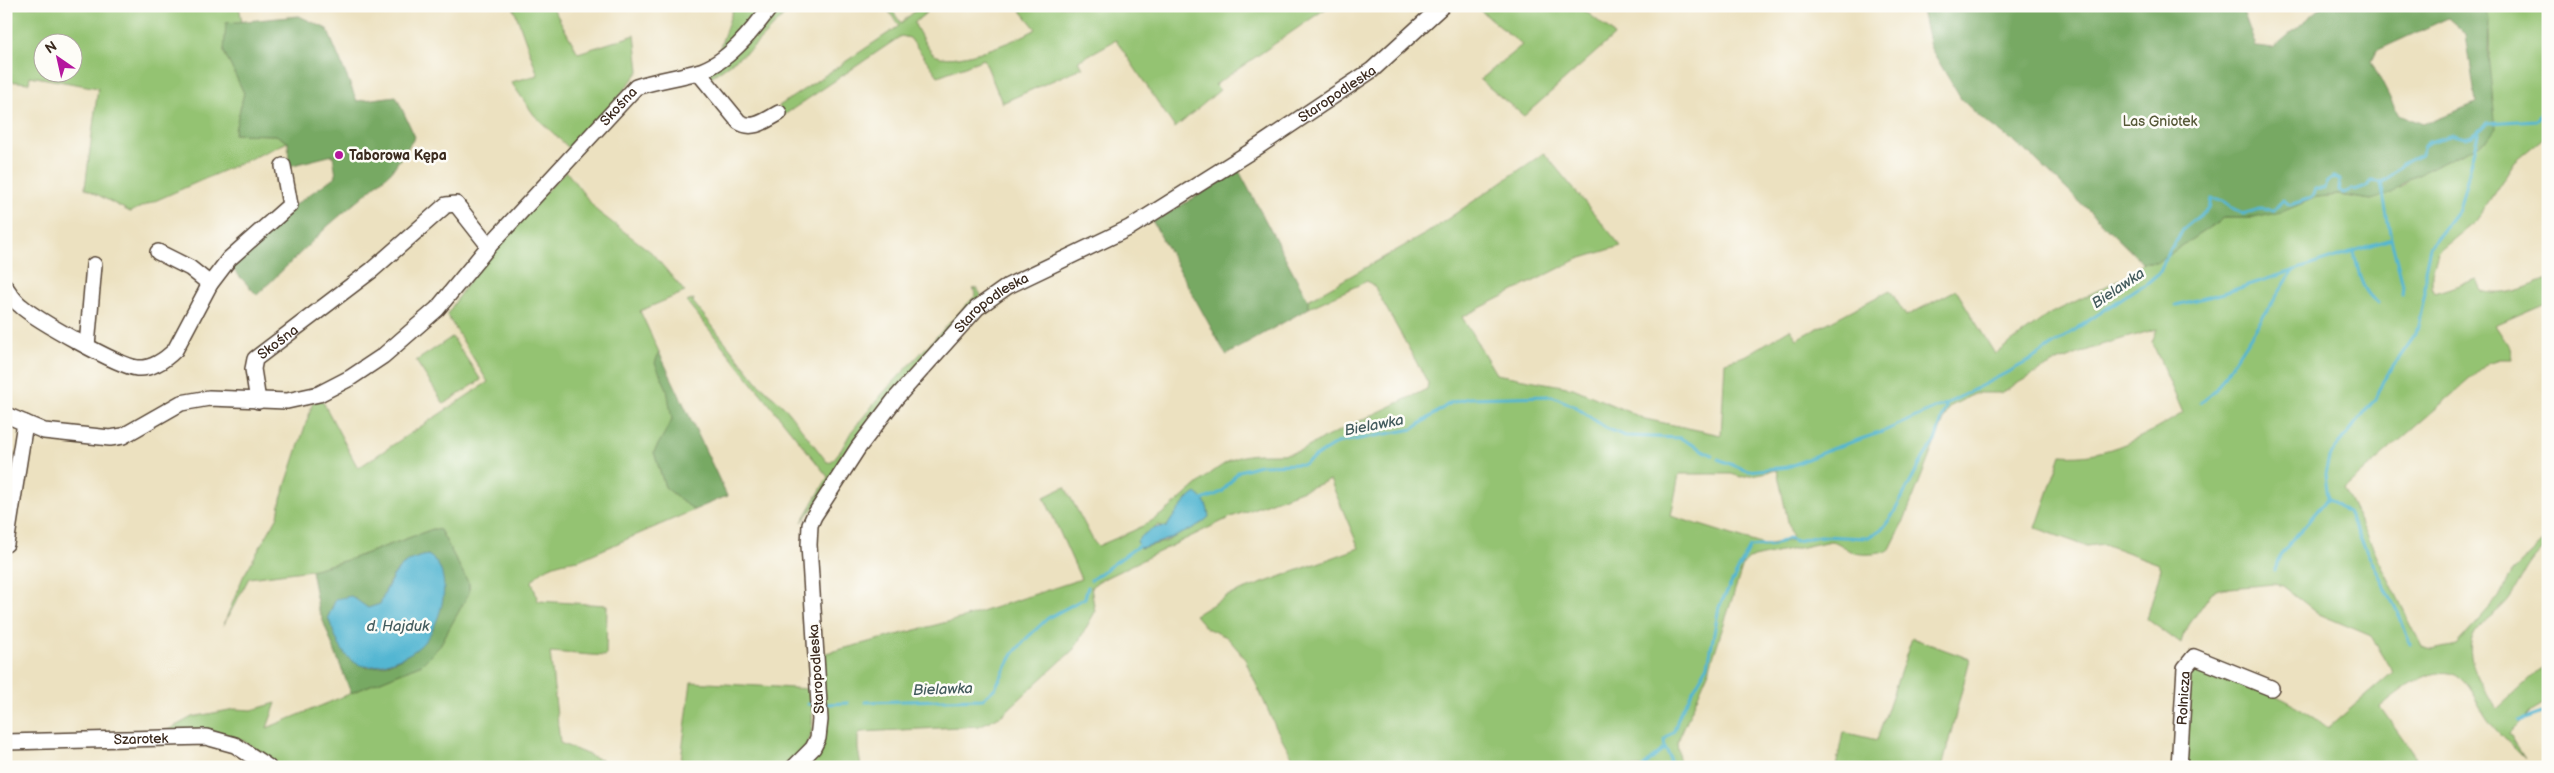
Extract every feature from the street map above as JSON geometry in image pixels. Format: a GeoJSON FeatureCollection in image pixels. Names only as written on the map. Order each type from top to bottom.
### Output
{"type":"FeatureCollection","features":[{"type":"Feature","properties":{"kind":"street","name":"Skośna"},"geometry":{"type":"LineString","coordinates":[[6,415],[44,430],[110,438],[123,436],[182,403],[209,398],[287,400],[318,394],[350,378],[383,356],[437,309],[489,246],[636,87],[663,78],[698,72],[727,54],[755,27],[771,6]]}},
{"type":"Feature","properties":{"kind":"street","name":"Staropodleska"},"geometry":{"type":"LineString","coordinates":[[794,767],[813,748],[818,738],[820,720],[812,613],[810,525],[824,498],[896,398],[977,308],[1008,286],[1129,228],[1253,150],[1372,70],[1442,6]]}},
{"type":"Feature","properties":{"kind":"street"},"geometry":{"type":"LineString","coordinates":[[698,72],[744,126],[753,127],[779,113]]}},
{"type":"Feature","properties":{"kind":"street"},"geometry":{"type":"LineString","coordinates":[[6,288],[23,308],[87,346],[138,368],[151,366],[166,359],[175,350],[210,284],[229,259],[290,205],[283,166]]}},
{"type":"Feature","properties":{"kind":"street","name":"Skośna"},"geometry":{"type":"LineString","coordinates":[[258,400],[253,369],[255,359],[372,270],[446,205],[456,204],[489,246]]}},
{"type":"Feature","properties":{"kind":"street"},"geometry":{"type":"LineString","coordinates":[[158,252],[190,268],[210,284]]}},
{"type":"Feature","properties":{"kind":"street"},"geometry":{"type":"LineString","coordinates":[[87,346],[94,265]]}},
{"type":"Feature","properties":{"kind":"street"},"geometry":{"type":"LineString","coordinates":[[6,544],[25,423]]}},
{"type":"Feature","properties":{"kind":"street","name":"Rolnicza"},"geometry":{"type":"LineString","coordinates":[[2179,767],[2185,668],[2189,661],[2194,657],[2271,688]]}},
{"type":"Feature","properties":{"kind":"street","name":"Szarotek"},"geometry":{"type":"LineString","coordinates":[[6,742],[206,737],[235,745],[268,767]]}},
{"type":"Feature","properties":{"kind":"green space"},"geometry":{"type":"Polygon","coordinates":[[[6,6],[239,6],[242,22],[227,23],[224,52],[244,93],[234,134],[276,135],[288,142],[130,212],[85,188],[98,88],[64,82],[82,82],[82,32],[32,32],[32,76],[30,76],[29,83],[6,81],[6,6]]]}},
{"type":"Feature","properties":{"kind":"green space"},"geometry":{"type":"Polygon","coordinates":[[[513,6],[552,6],[578,53],[635,35],[639,71],[614,103],[570,149],[534,115],[511,82],[538,75],[513,6]]]}},
{"type":"Feature","properties":{"kind":"green space"},"geometry":{"type":"Polygon","coordinates":[[[734,6],[767,6],[749,27],[718,53],[734,6]]]}},
{"type":"Feature","properties":{"kind":"green space"},"geometry":{"type":"Polygon","coordinates":[[[777,6],[793,6],[751,49],[711,77],[705,73],[777,6]]]}},
{"type":"Feature","properties":{"kind":"green space"},"geometry":{"type":"Polygon","coordinates":[[[885,6],[889,6],[901,23],[921,6],[934,6],[914,23],[932,53],[941,57],[953,58],[1000,46],[1036,29],[1017,6],[1328,7],[1215,85],[1220,90],[1175,128],[1116,40],[1078,61],[1083,67],[1002,103],[984,59],[938,76],[910,38],[901,36],[784,115],[779,106],[899,26],[885,6]]]}},
{"type":"Feature","properties":{"kind":"green space"},"geometry":{"type":"Polygon","coordinates":[[[1475,6],[1579,6],[1612,32],[1614,36],[1524,116],[1480,80],[1522,45],[1475,6]]]}},
{"type":"Feature","properties":{"kind":"green space","name":"Las Gniotek"},"geometry":{"type":"Polygon","coordinates":[[[1921,6],[2241,6],[2256,46],[2273,48],[2323,6],[2484,6],[2489,19],[2488,56],[2496,128],[2488,139],[2410,178],[2392,193],[2371,200],[2339,195],[2317,197],[2282,212],[2254,218],[2223,218],[2158,262],[2142,262],[2031,155],[1980,117],[1961,99],[1930,47],[1921,6]],[[2448,18],[2376,51],[2371,61],[2398,114],[2423,124],[2476,103],[2466,34],[2448,18]]]}},
{"type":"Feature","properties":{"kind":"green space"},"geometry":{"type":"Polygon","coordinates":[[[2484,6],[2548,6],[2548,134],[2515,161],[2476,221],[2438,252],[2432,273],[2432,287],[2435,293],[2477,279],[2482,291],[2499,293],[2515,291],[2548,279],[2548,302],[2495,325],[2510,348],[2512,359],[2500,359],[2488,363],[2344,489],[2422,647],[2432,650],[2456,645],[2499,597],[2511,573],[2548,537],[2548,545],[2529,565],[2508,600],[2478,628],[2471,641],[2472,662],[2496,710],[2548,662],[2548,701],[2533,710],[2509,734],[2525,759],[2492,725],[2469,688],[2461,679],[2452,674],[2441,673],[2430,675],[2407,686],[2380,707],[2416,758],[2396,767],[2187,767],[2190,674],[2199,665],[2250,684],[2283,699],[2299,707],[2328,728],[2393,672],[2371,636],[2319,614],[2283,586],[2274,584],[2219,589],[2212,592],[2184,632],[2181,644],[2147,619],[2161,568],[2159,564],[2104,544],[2086,546],[2036,528],[2061,455],[2094,453],[2125,444],[2183,413],[2152,342],[2157,329],[2101,345],[2052,364],[2000,393],[1976,393],[1949,407],[1903,523],[1889,551],[1860,554],[1830,541],[1749,559],[1743,565],[1709,670],[1677,743],[1680,767],[1298,767],[1275,726],[1244,657],[1227,637],[1206,628],[1195,615],[1227,596],[1359,548],[1330,480],[1231,517],[1099,581],[1091,587],[1095,612],[1074,649],[1002,715],[979,726],[861,732],[858,734],[858,749],[861,767],[807,767],[822,747],[822,654],[963,618],[1081,579],[1044,497],[1065,487],[1094,542],[1098,546],[1133,531],[1157,517],[1211,473],[1230,461],[1249,455],[1297,452],[1427,389],[1428,383],[1374,286],[1367,281],[1309,308],[1308,300],[1427,233],[1544,153],[1621,246],[1578,259],[1462,317],[1496,374],[1573,388],[1645,419],[1721,435],[1725,362],[1747,355],[1790,329],[1797,339],[1890,290],[1906,316],[1956,290],[1995,354],[2048,315],[2137,271],[2142,262],[2158,262],[2223,218],[2254,218],[2317,197],[2339,195],[2371,200],[2403,186],[2410,178],[2442,161],[2475,147],[2489,57],[2488,21],[2484,6]],[[1777,470],[1741,477],[1731,474],[1679,474],[1671,516],[1764,545],[1792,540],[1777,470]],[[1188,498],[1167,527],[1158,525],[1143,535],[1140,548],[1165,542],[1202,523],[1188,498]]]}},
{"type":"Feature","properties":{"kind":"green space"},"geometry":{"type":"Polygon","coordinates":[[[299,16],[327,29],[357,101],[396,96],[415,137],[391,172],[329,225],[257,295],[229,265],[293,206],[336,176],[333,155],[289,166],[288,142],[276,135],[234,134],[244,93],[224,52],[226,23],[299,16]]]}},
{"type":"Feature","properties":{"kind":"green space"},"geometry":{"type":"Polygon","coordinates":[[[566,171],[597,211],[651,252],[685,292],[640,311],[659,352],[656,363],[671,399],[673,413],[671,424],[654,452],[665,487],[694,510],[579,560],[547,568],[532,581],[538,601],[607,605],[606,656],[550,652],[560,743],[618,767],[278,767],[251,745],[227,734],[201,731],[166,731],[192,717],[235,709],[252,710],[276,703],[267,728],[422,664],[439,647],[469,592],[469,584],[440,530],[433,529],[351,559],[311,570],[249,578],[223,626],[243,577],[278,516],[281,499],[313,402],[322,400],[358,468],[488,382],[447,315],[487,257],[517,222],[566,171]]]}},
{"type":"Feature","properties":{"kind":"green space"},"geometry":{"type":"Polygon","coordinates":[[[1239,171],[1308,300],[1309,308],[1226,355],[1153,222],[1239,171]]]}},
{"type":"Feature","properties":{"kind":"green space"},"geometry":{"type":"Polygon","coordinates":[[[977,288],[981,295],[979,299],[802,522],[828,477],[687,302],[694,299],[693,302],[760,385],[784,406],[827,462],[831,462],[841,450],[851,432],[883,393],[976,295],[975,290],[972,289],[977,288]]]}},
{"type":"Feature","properties":{"kind":"green space"},"geometry":{"type":"Polygon","coordinates":[[[452,337],[481,380],[444,404],[416,361],[452,337]]]}},
{"type":"Feature","properties":{"kind":"green space"},"geometry":{"type":"Polygon","coordinates":[[[659,352],[727,496],[694,510],[665,487],[654,452],[672,420],[667,389],[655,363],[659,352]]]}},
{"type":"Feature","properties":{"kind":"green space"},"geometry":{"type":"Polygon","coordinates":[[[433,529],[440,530],[469,584],[469,593],[439,647],[422,664],[351,693],[318,608],[311,570],[351,559],[433,529]],[[428,555],[409,561],[397,571],[388,585],[380,604],[368,608],[360,603],[336,599],[328,617],[365,667],[381,666],[397,660],[425,641],[428,555]]]}},
{"type":"Feature","properties":{"kind":"green space"},"geometry":{"type":"Polygon","coordinates":[[[1912,638],[1970,659],[1942,767],[1836,767],[1843,732],[1877,740],[1912,638]]]}},
{"type":"Feature","properties":{"kind":"green space"},"geometry":{"type":"Polygon","coordinates":[[[691,682],[810,689],[812,725],[811,735],[807,744],[802,752],[793,760],[780,767],[680,767],[691,682]]]}},
{"type":"Feature","properties":{"kind":"water"},"geometry":{"type":"Polygon","coordinates":[[[1196,493],[1206,504],[1209,517],[1186,532],[1140,548],[1137,541],[1140,538],[1155,528],[1167,527],[1180,508],[1196,493]]]}},
{"type":"Feature","properties":{"kind":"water","name":"d. Hajduk"},"geometry":{"type":"Polygon","coordinates":[[[428,555],[437,563],[442,573],[444,585],[440,611],[430,634],[411,653],[387,663],[369,666],[355,663],[340,646],[328,617],[336,599],[351,596],[368,608],[380,604],[392,578],[402,566],[409,561],[428,555]]]}},
{"type":"Feature","properties":{"kind":"waterway","name":"Bielawka"},"geometry":{"type":"LineString","coordinates":[[1718,459],[1748,471],[1788,467],[1834,448],[1882,432],[1954,400],[2029,361],[2137,288],[2146,284],[2160,272],[2169,250],[2183,229],[2209,208],[2211,199],[2223,201],[2243,214],[2260,209],[2274,210],[2283,200],[2290,205],[2311,198],[2315,189],[2324,189],[2327,181],[2333,177],[2340,180],[2339,191],[2344,193],[2352,189],[2355,191],[2366,187],[2371,181],[2381,182],[2386,180],[2402,164],[2421,155],[2424,146],[2429,142],[2453,135],[2465,138],[2473,136],[2488,123],[2536,120],[2548,108]]}},
{"type":"Feature","properties":{"kind":"waterway"},"geometry":{"type":"LineString","coordinates":[[2410,644],[2400,617],[2347,512],[2328,498],[2325,474],[2329,457],[2375,399],[2383,381],[2416,334],[2425,293],[2425,270],[2430,247],[2459,210],[2479,134]]}},
{"type":"Feature","properties":{"kind":"waterway"},"geometry":{"type":"LineString","coordinates":[[2176,305],[2224,293],[2391,239],[2381,182]]}},
{"type":"Feature","properties":{"kind":"waterway"},"geometry":{"type":"LineString","coordinates":[[2391,239],[2403,285],[2402,295]]}},
{"type":"Feature","properties":{"kind":"waterway"},"geometry":{"type":"LineString","coordinates":[[2354,252],[2364,286],[2378,303]]}},
{"type":"Feature","properties":{"kind":"waterway"},"geometry":{"type":"LineString","coordinates":[[2201,403],[2216,389],[2293,271]]}},
{"type":"Feature","properties":{"kind":"waterway","name":"Bielawka"},"geometry":{"type":"LineString","coordinates":[[1200,501],[1222,492],[1239,471],[1260,465],[1304,464],[1337,443],[1413,429],[1450,403],[1469,398],[1552,396],[1574,406],[1606,428],[1625,436],[1680,438],[1712,455]]}},
{"type":"Feature","properties":{"kind":"waterway"},"geometry":{"type":"LineString","coordinates":[[1643,767],[1665,748],[1664,740],[1674,731],[1680,713],[1708,665],[1719,607],[1750,547],[1774,545],[1788,538],[1796,541],[1819,536],[1867,538],[1883,528],[1892,516],[1924,457],[1935,441],[1947,403]]}},
{"type":"Feature","properties":{"kind":"waterway"},"geometry":{"type":"LineString","coordinates":[[2275,570],[2280,555],[2328,498]]}},
{"type":"Feature","properties":{"kind":"waterway","name":"Bielawka"},"geometry":{"type":"LineString","coordinates":[[1091,580],[1141,544]]}},
{"type":"Feature","properties":{"kind":"waterway","name":"Bielawka"},"geometry":{"type":"LineString","coordinates":[[865,702],[983,699],[995,688],[1013,654],[1028,637],[1048,618],[1085,598],[1088,587]]}},
{"type":"Feature","properties":{"kind":"waterway","name":"Bielawka"},"geometry":{"type":"LineString","coordinates":[[827,704],[848,703]]}},
{"type":"Feature","properties":{"kind":"waterway"},"geometry":{"type":"LineString","coordinates":[[2519,721],[2548,711]]}},
{"type":"Feature","properties":{"kind":"waterway"},"geometry":{"type":"LineString","coordinates":[[1665,748],[1670,757],[1670,767]]}},
{"type":"Feature","properties":{"kind":"place","name":"Taborowa Kępa"},"geometry":{"type":"Point","coordinates":[339,155]}}]}
